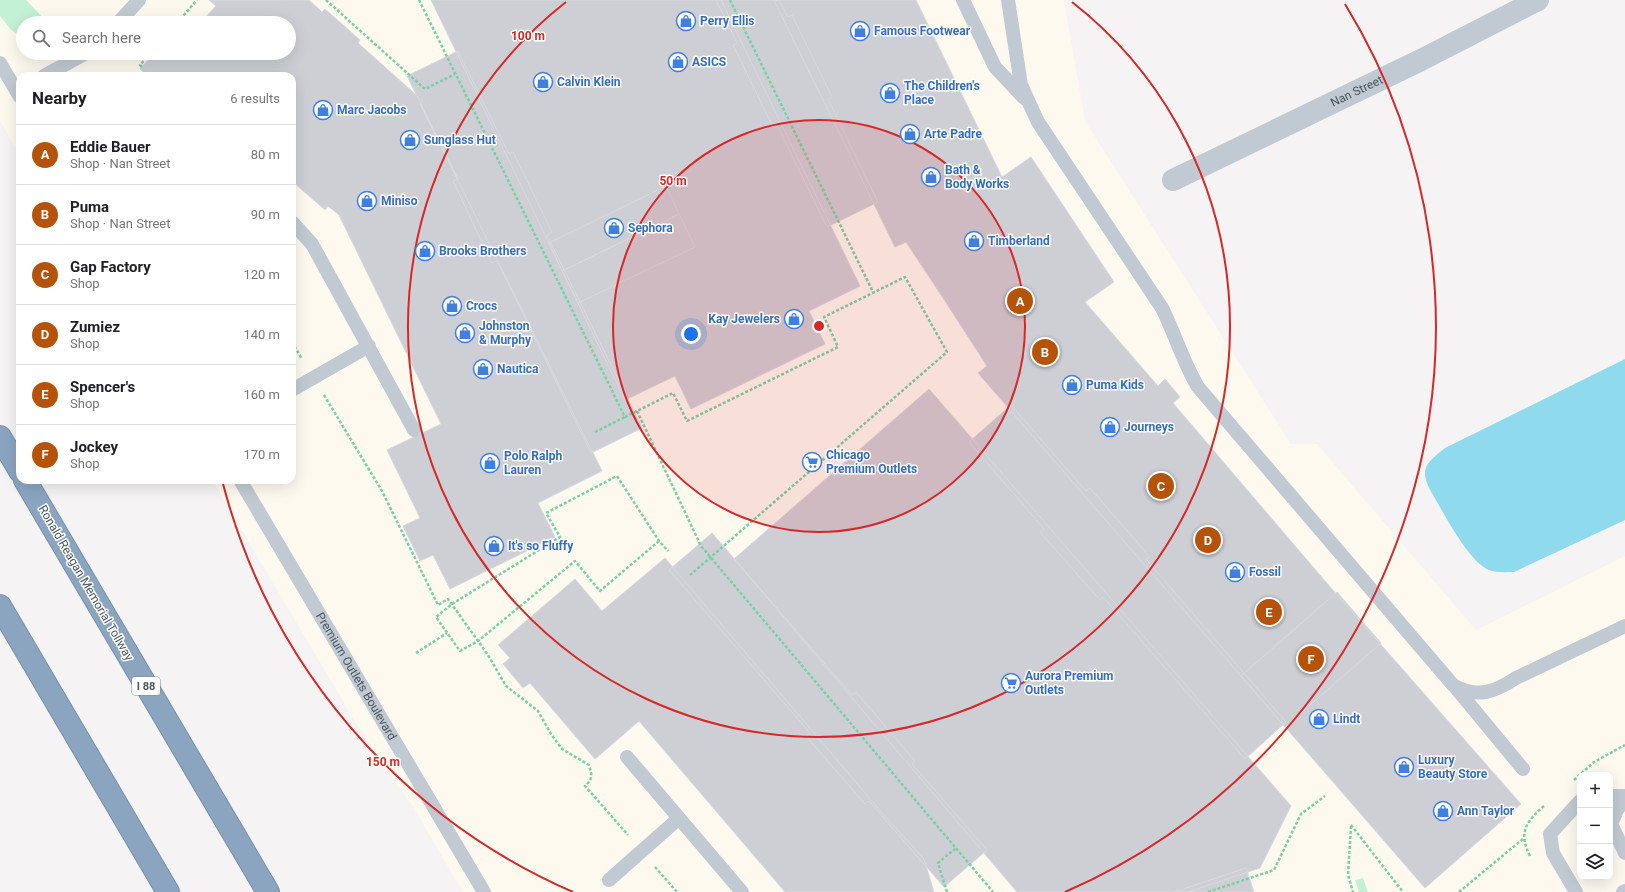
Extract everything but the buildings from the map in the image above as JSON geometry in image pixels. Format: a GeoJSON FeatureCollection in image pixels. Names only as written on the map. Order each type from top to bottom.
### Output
{"type":"FeatureCollection","features":[{"type":"Feature","properties":{"kind":"highway"},"geometry":{"type":"LineString","coordinates":[[0,437],[16,464]]}},
{"type":"Feature","properties":{"kind":"highway","name":"Ronald Reagan Memorial Tollway"},"geometry":{"type":"LineString","coordinates":[[27,484],[268,892]]}},
{"type":"Feature","properties":{"kind":"highway"},"geometry":{"type":"LineString","coordinates":[[0,606],[168,892]]}},
{"type":"Feature","properties":{"kind":"street","name":"Nan Street"},"geometry":{"type":"LineString","coordinates":[[1174,180],[1421,60],[1538,0]]}},
{"type":"Feature","properties":{"kind":"lane"},"geometry":{"type":"LineString","coordinates":[[124,16],[139,0]]}},
{"type":"Feature","properties":{"kind":"lane"},"geometry":{"type":"LineString","coordinates":[[963,0],[996,67],[1009,83],[1028,101]]}},
{"type":"Feature","properties":{"kind":"lane"},"geometry":{"type":"LineString","coordinates":[[1008,0],[1021,85],[1038,122],[1162,308],[1190,374],[1198,387],[1453,685],[1523,770]]}},
{"type":"Feature","properties":{"kind":"lane"},"geometry":{"type":"LineString","coordinates":[[52,72],[76,60]]}},
{"type":"Feature","properties":{"kind":"lane"},"geometry":{"type":"LineString","coordinates":[[0,63],[16,88]]}},
{"type":"Feature","properties":{"kind":"lane"},"geometry":{"type":"LineString","coordinates":[[296,226],[312,244],[414,430]]}},
{"type":"Feature","properties":{"kind":"lane"},"geometry":{"type":"LineString","coordinates":[[296,388],[369,346]]}},
{"type":"Feature","properties":{"kind":"lane","name":"Premium Outlets Boulevard"},"geometry":{"type":"LineString","coordinates":[[242,484],[484,892]]}},
{"type":"Feature","properties":{"kind":"lane"},"geometry":{"type":"LineString","coordinates":[[1453,685],[1473,694],[1501,688],[1516,678],[1625,626]]}},
{"type":"Feature","properties":{"kind":"lane"},"geometry":{"type":"LineString","coordinates":[[627,757],[678,819],[742,892]]}},
{"type":"Feature","properties":{"kind":"lane"},"geometry":{"type":"LineString","coordinates":[[1613,796],[1625,796]]}},
{"type":"Feature","properties":{"kind":"lane"},"geometry":{"type":"LineString","coordinates":[[1625,799],[1616,810],[1611,824],[1625,853]]}},
{"type":"Feature","properties":{"kind":"lane"},"geometry":{"type":"LineString","coordinates":[[1576,892],[1553,853],[1550,834],[1577,803]]}},
{"type":"Feature","properties":{"kind":"lane"},"geometry":{"type":"LineString","coordinates":[[610,880],[678,819]]}},
{"type":"Feature","properties":{"kind":"path"},"geometry":{"type":"LineString","coordinates":[[183,16],[197,0]]}},
{"type":"Feature","properties":{"kind":"path"},"geometry":{"type":"LineString","coordinates":[[326,0],[424,89],[455,74]]}},
{"type":"Feature","properties":{"kind":"path"},"geometry":{"type":"LineString","coordinates":[[419,0],[625,417]]}},
{"type":"Feature","properties":{"kind":"path"},"geometry":{"type":"LineString","coordinates":[[730,0],[873,292]]}},
{"type":"Feature","properties":{"kind":"path"},"geometry":{"type":"LineString","coordinates":[[142,67],[140,66],[145,60]]}},
{"type":"Feature","properties":{"kind":"path"},"geometry":{"type":"LineString","coordinates":[[595,432],[673,393],[687,420],[838,347],[824,316],[905,277],[946,352],[689,576]]}},
{"type":"Feature","properties":{"kind":"path"},"geometry":{"type":"LineString","coordinates":[[296,348],[304,361]]}},
{"type":"Feature","properties":{"kind":"path"},"geometry":{"type":"LineString","coordinates":[[322,392],[382,491],[438,605],[448,599],[488,655],[506,686],[538,710],[562,749],[589,765],[592,774],[591,780],[585,786],[630,836]]}},
{"type":"Feature","properties":{"kind":"path"},"geometry":{"type":"LineString","coordinates":[[637,411],[701,546],[993,892]]}},
{"type":"Feature","properties":{"kind":"path"},"geometry":{"type":"LineString","coordinates":[[659,541],[600,591],[575,561],[478,641],[460,651],[436,618],[452,604],[560,537],[546,513],[617,476],[659,541],[668,551]]}},
{"type":"Feature","properties":{"kind":"path"},"geometry":{"type":"LineString","coordinates":[[416,653],[447,633]]}},
{"type":"Feature","properties":{"kind":"path"},"geometry":{"type":"LineString","coordinates":[[1208,892],[1274,870],[1301,814],[1325,796]]}},
{"type":"Feature","properties":{"kind":"path"},"geometry":{"type":"LineString","coordinates":[[1353,892],[1348,875],[1351,825],[1403,892]]}},
{"type":"Feature","properties":{"kind":"path"},"geometry":{"type":"LineString","coordinates":[[1459,892],[1524,838]]}},
{"type":"Feature","properties":{"kind":"path"},"geometry":{"type":"LineString","coordinates":[[947,892],[938,863],[956,848]]}},
{"type":"Feature","properties":{"kind":"path"},"geometry":{"type":"LineString","coordinates":[[652,864],[677,892]]}},
{"type":"Feature","properties":{"kind":"shaded area","name":"Chicago Premium Outlets"},"geometry":{"type":"Polygon","coordinates":[[[0,0],[1064,0],[1085,121],[1291,444],[1317,444],[1476,630],[1625,556],[1625,892],[463,892],[412,805],[386,770],[353,718],[214,484],[296,484],[296,72],[16,72],[16,148],[0,121],[0,0]]]}},
{"type":"Feature","properties":{"kind":"green space"},"geometry":{"type":"Polygon","coordinates":[[[0,0],[26,0],[41,16],[16,16],[16,33],[10,29],[0,16],[0,0]]]}},
{"type":"Feature","properties":{"kind":"green space"},"geometry":{"type":"Polygon","coordinates":[[[1363,878],[1368,892],[1359,892],[1355,880],[1363,878]]]}},
{"type":"Feature","properties":{"kind":"water"},"geometry":{"type":"Polygon","coordinates":[[[1625,359],[1625,520],[1514,572],[1492,571],[1481,565],[1472,557],[1464,546],[1429,488],[1425,475],[1427,465],[1445,448],[1625,359]]]}},
{"type":"Feature","properties":{"kind":"place","name":"Perry Ellis"},"geometry":{"type":"Point","coordinates":[686,21]}},
{"type":"Feature","properties":{"kind":"place","name":"Famous Footwear"},"geometry":{"type":"Point","coordinates":[860,31]}},
{"type":"Feature","properties":{"kind":"place","name":"ASICS"},"geometry":{"type":"Point","coordinates":[678,62]}},
{"type":"Feature","properties":{"kind":"place","name":"Calvin Klein"},"geometry":{"type":"Point","coordinates":[543,82]}},
{"type":"Feature","properties":{"kind":"place","name":"The Children's Place"},"geometry":{"type":"Point","coordinates":[890,93]}},
{"type":"Feature","properties":{"kind":"place","name":"Marc Jacobs"},"geometry":{"type":"Point","coordinates":[323,110]}},
{"type":"Feature","properties":{"kind":"place","name":"Arte Padre"},"geometry":{"type":"Point","coordinates":[910,134]}},
{"type":"Feature","properties":{"kind":"place","name":"Sunglass Hut"},"geometry":{"type":"Point","coordinates":[410,140]}},
{"type":"Feature","properties":{"kind":"place","name":"Bath & Body Works"},"geometry":{"type":"Point","coordinates":[931,177]}},
{"type":"Feature","properties":{"kind":"place","name":"Miniso"},"geometry":{"type":"Point","coordinates":[367,201]}},
{"type":"Feature","properties":{"kind":"place","name":"Sephora"},"geometry":{"type":"Point","coordinates":[614,228]}},
{"type":"Feature","properties":{"kind":"place","name":"Timberland"},"geometry":{"type":"Point","coordinates":[974,241]}},
{"type":"Feature","properties":{"kind":"place","name":"Brooks Brothers"},"geometry":{"type":"Point","coordinates":[425,251]}},
{"type":"Feature","properties":{"kind":"place","name":"Eddie Bauer"},"geometry":{"type":"Point","coordinates":[1020,301]}},
{"type":"Feature","properties":{"kind":"place","name":"Crocs"},"geometry":{"type":"Point","coordinates":[452,306]}},
{"type":"Feature","properties":{"kind":"place","name":"Kay Jewelers"},"geometry":{"type":"Point","coordinates":[794,319]}},
{"type":"Feature","properties":{"kind":"place","name":"Johnston & Murphy"},"geometry":{"type":"Point","coordinates":[465,333]}},
{"type":"Feature","properties":{"kind":"place","name":"Puma"},"geometry":{"type":"Point","coordinates":[1045,352]}},
{"type":"Feature","properties":{"kind":"place","name":"Nautica"},"geometry":{"type":"Point","coordinates":[483,369]}},
{"type":"Feature","properties":{"kind":"place","name":"Puma Kids"},"geometry":{"type":"Point","coordinates":[1072,385]}},
{"type":"Feature","properties":{"kind":"place","name":"Journeys"},"geometry":{"type":"Point","coordinates":[1110,427]}},
{"type":"Feature","properties":{"kind":"place","name":"Chicago Premium Outlets"},"geometry":{"type":"Point","coordinates":[812,462]}},
{"type":"Feature","properties":{"kind":"place","name":"Polo Ralph Lauren"},"geometry":{"type":"Point","coordinates":[490,463]}},
{"type":"Feature","properties":{"kind":"place","name":"Gap Factory"},"geometry":{"type":"Point","coordinates":[1161,486]}},
{"type":"Feature","properties":{"kind":"place","name":"Zumiez"},"geometry":{"type":"Point","coordinates":[1208,540]}},
{"type":"Feature","properties":{"kind":"place","name":"It's so Fluffy"},"geometry":{"type":"Point","coordinates":[494,546]}},
{"type":"Feature","properties":{"kind":"place","name":"Fossil"},"geometry":{"type":"Point","coordinates":[1235,572]}},
{"type":"Feature","properties":{"kind":"place","name":"Spencer's"},"geometry":{"type":"Point","coordinates":[1269,612]}},
{"type":"Feature","properties":{"kind":"place","name":"Jockey"},"geometry":{"type":"Point","coordinates":[1311,659]}},
{"type":"Feature","properties":{"kind":"place","name":"Aurora Premium Outlets"},"geometry":{"type":"Point","coordinates":[1011,683]}},
{"type":"Feature","properties":{"kind":"place","name":"Lindt"},"geometry":{"type":"Point","coordinates":[1319,719]}},
{"type":"Feature","properties":{"kind":"place","name":"Luxury Beauty Store"},"geometry":{"type":"Point","coordinates":[1404,767]}},
{"type":"Feature","properties":{"kind":"place","name":"Ann Taylor"},"geometry":{"type":"Point","coordinates":[1443,811]}}]}
